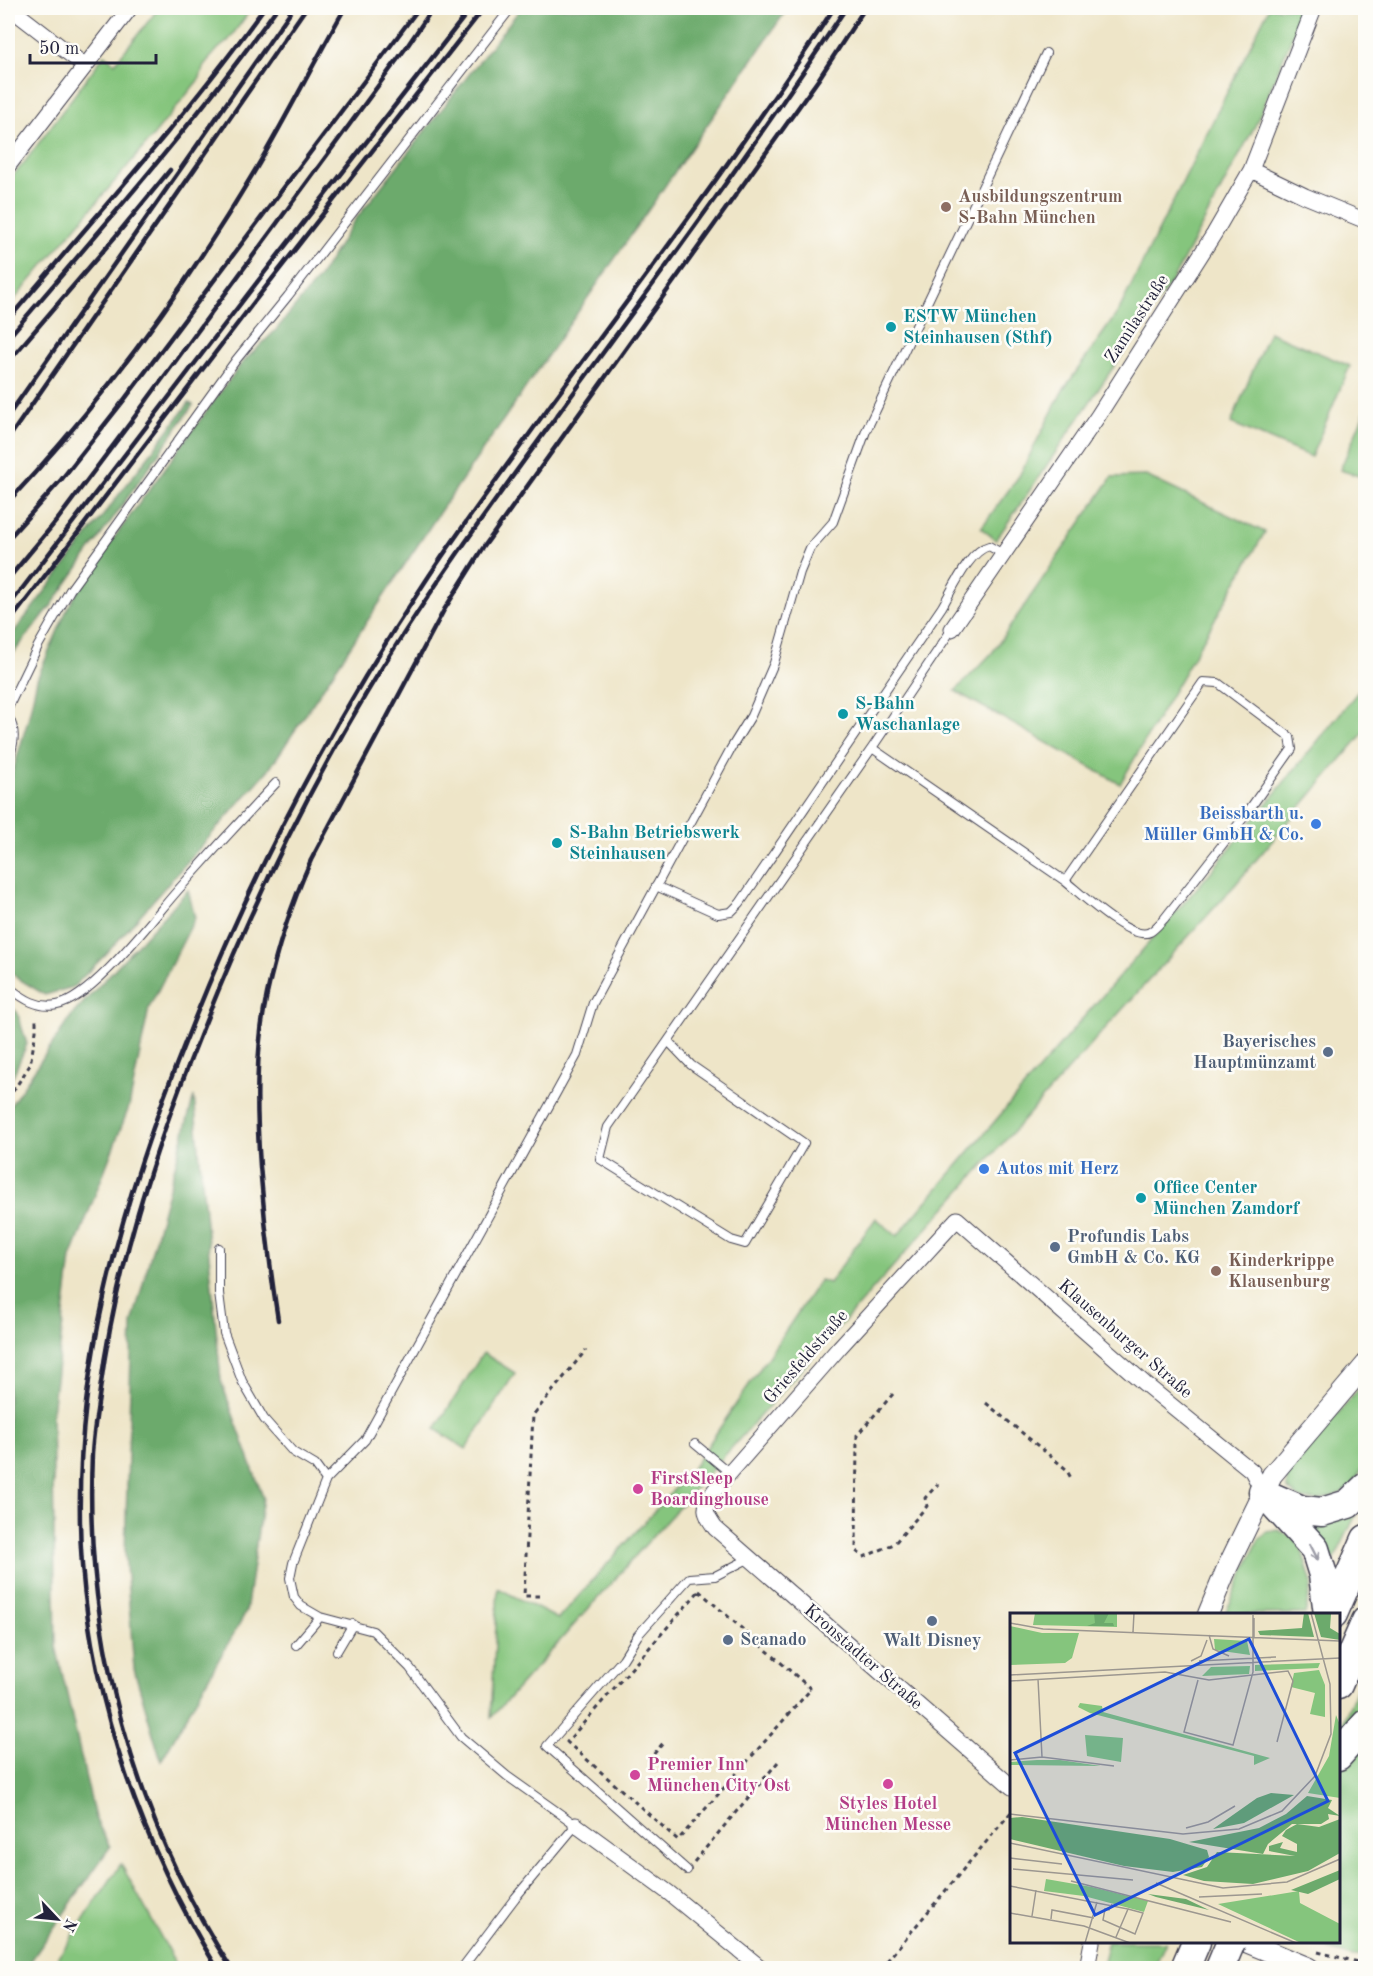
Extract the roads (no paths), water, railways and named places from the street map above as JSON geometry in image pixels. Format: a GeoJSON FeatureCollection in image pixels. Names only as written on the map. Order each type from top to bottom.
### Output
{"type":"FeatureCollection","features":[{"type":"Feature","properties":{"kind":"highway"},"geometry":{"type":"LineString","coordinates":[[1263,1492],[1302,1509],[1322,1512],[1348,1504],[1365,1487]]}},
{"type":"Feature","properties":{"kind":"highway"},"geometry":{"type":"LineString","coordinates":[[1263,1492],[1315,1550],[1323,1575],[1328,1613]]}},
{"type":"Feature","properties":{"kind":"highway"},"geometry":{"type":"LineString","coordinates":[[1333,1613],[1365,1539]]}},
{"type":"Feature","properties":{"kind":"highway"},"geometry":{"type":"LineString","coordinates":[[1340,1680],[1365,1620]]}},
{"type":"Feature","properties":{"kind":"highway"},"geometry":{"type":"LineString","coordinates":[[1340,1754],[1365,1724]]}},
{"type":"Feature","properties":{"kind":"highway"},"geometry":{"type":"LineString","coordinates":[[1220,1968],[1230,1943]]}},
{"type":"Feature","properties":{"kind":"street"},"geometry":{"type":"LineString","coordinates":[[10,8],[84,65]]}},
{"type":"Feature","properties":{"kind":"street"},"geometry":{"type":"LineString","coordinates":[[11,155],[130,8]]}},
{"type":"Feature","properties":{"kind":"street","name":"Zamilastraße"},"geometry":{"type":"LineString","coordinates":[[952,629],[1098,416],[1214,234],[1251,170],[1314,8]]}},
{"type":"Feature","properties":{"kind":"street"},"geometry":{"type":"LineString","coordinates":[[1251,170],[1365,221]]}},
{"type":"Feature","properties":{"kind":"street","name":"Griesfeldstraße"},"geometry":{"type":"LineString","coordinates":[[715,1528],[705,1514],[706,1503],[839,1348],[957,1219]]}},
{"type":"Feature","properties":{"kind":"street","name":"Klausenburger Straße"},"geometry":{"type":"LineString","coordinates":[[957,1219],[1145,1384],[1252,1471],[1263,1492]]}},
{"type":"Feature","properties":{"kind":"street"},"geometry":{"type":"LineString","coordinates":[[1208,1613],[1263,1492],[1283,1461],[1365,1364]]}},
{"type":"Feature","properties":{"kind":"street","name":"Kronstadter Straße"},"geometry":{"type":"LineString","coordinates":[[715,1528],[1010,1786]]}},
{"type":"Feature","properties":{"kind":"street"},"geometry":{"type":"LineString","coordinates":[[576,1825],[669,1893],[761,1968]]}},
{"type":"Feature","properties":{"kind":"street"},"geometry":{"type":"LineString","coordinates":[[1087,1968],[1092,1943]]}},
{"type":"Feature","properties":{"kind":"street"},"geometry":{"type":"LineString","coordinates":[[1252,1943],[1307,1963]]}},
{"type":"Feature","properties":{"kind":"lane"},"geometry":{"type":"LineString","coordinates":[[8,708],[38,646],[65,599],[99,550],[236,360],[288,297],[511,8]]}},
{"type":"Feature","properties":{"kind":"lane"},"geometry":{"type":"LineString","coordinates":[[462,1968],[515,1898],[576,1825],[507,1776],[461,1737],[410,1668],[373,1631],[320,1617],[301,1606],[294,1597],[290,1578],[293,1563],[326,1480],[365,1440],[551,1099],[577,1056],[593,1003],[730,750],[751,716],[774,663],[800,572],[810,548],[833,522],[866,431],[1046,53]]}},
{"type":"Feature","properties":{"kind":"lane"},"geometry":{"type":"LineString","coordinates":[[656,886],[718,914],[731,912],[740,903],[942,606],[971,559],[981,548],[989,546],[1003,554]]}},
{"type":"Feature","properties":{"kind":"lane"},"geometry":{"type":"LineString","coordinates":[[668,1041],[691,1065],[804,1143],[745,1244],[731,1240],[600,1159],[608,1127],[872,748],[952,629]]}},
{"type":"Feature","properties":{"kind":"lane"},"geometry":{"type":"LineString","coordinates":[[872,748],[1065,881],[1126,929],[1139,933],[1149,932],[1164,919],[1244,817],[1292,749],[1290,737],[1218,683],[1203,682],[1065,881]]}},
{"type":"Feature","properties":{"kind":"lane"},"geometry":{"type":"LineString","coordinates":[[8,716],[14,727],[14,742],[8,763]]}},
{"type":"Feature","properties":{"kind":"lane"},"geometry":{"type":"LineString","coordinates":[[8,987],[37,1006],[58,1005],[81,993],[112,965],[276,783]]}},
{"type":"Feature","properties":{"kind":"lane"},"geometry":{"type":"LineString","coordinates":[[219,1248],[219,1293],[224,1333],[242,1381],[264,1419],[293,1452],[315,1465],[326,1480]]}},
{"type":"Feature","properties":{"kind":"lane"},"geometry":{"type":"LineString","coordinates":[[695,1444],[730,1473]]}},
{"type":"Feature","properties":{"kind":"lane"},"geometry":{"type":"LineString","coordinates":[[687,1870],[547,1746],[623,1659],[638,1635],[689,1578],[715,1576],[750,1558]]}},
{"type":"Feature","properties":{"kind":"lane"},"geometry":{"type":"LineString","coordinates":[[296,1645],[320,1617]]}},
{"type":"Feature","properties":{"kind":"lane"},"geometry":{"type":"LineString","coordinates":[[338,1651],[353,1624]]}},
{"type":"Feature","properties":{"kind":"railway"},"geometry":{"type":"LineString","coordinates":[[8,320],[171,127],[264,8]]}},
{"type":"Feature","properties":{"kind":"railway"},"geometry":{"type":"LineString","coordinates":[[8,338],[180,134],[277,8]]}},
{"type":"Feature","properties":{"kind":"railway"},"geometry":{"type":"LineString","coordinates":[[8,416],[293,8]]}},
{"type":"Feature","properties":{"kind":"railway"},"geometry":{"type":"LineString","coordinates":[[8,439],[306,8]]}},
{"type":"Feature","properties":{"kind":"railway"},"geometry":{"type":"LineString","coordinates":[[8,502],[43,464],[110,383],[142,342],[202,256],[280,128],[345,8]]}},
{"type":"Feature","properties":{"kind":"railway"},"geometry":{"type":"LineString","coordinates":[[8,539],[61,480],[124,400],[419,8]]}},
{"type":"Feature","properties":{"kind":"railway"},"geometry":{"type":"LineString","coordinates":[[8,579],[58,519],[133,419],[433,8]]}},
{"type":"Feature","properties":{"kind":"railway"},"geometry":{"type":"LineString","coordinates":[[8,607],[471,8]]}},
{"type":"Feature","properties":{"kind":"railway"},"geometry":{"type":"LineString","coordinates":[[8,624],[254,302],[484,8]]}},
{"type":"Feature","properties":{"kind":"railway"},"geometry":{"type":"LineString","coordinates":[[217,1968],[166,1874],[126,1775],[97,1671],[82,1565],[80,1496],[83,1427],[92,1359],[105,1292],[142,1159],[190,1030],[240,913],[295,800],[357,690],[454,539],[729,161],[834,8]]}},
{"type":"Feature","properties":{"kind":"railway"},"geometry":{"type":"LineString","coordinates":[[231,1968],[197,1910],[167,1849],[142,1787],[122,1722],[107,1657],[97,1590],[92,1523],[94,1431],[116,1300],[151,1169],[198,1041],[254,908],[296,821],[366,694],[414,617],[466,542],[712,203],[846,8]]}},
{"type":"Feature","properties":{"kind":"railway"},"geometry":{"type":"LineString","coordinates":[[278,1320],[260,1166],[257,1102],[258,1058],[263,1015],[275,959],[291,909],[311,860],[444,610],[483,548],[818,80],[865,8]]}},
{"type":"Feature","properties":{"kind":"railway"},"geometry":{"type":"LineString","coordinates":[[8,362],[170,170]]}},
{"type":"Feature","properties":{"kind":"place","name":"Ausbildungszentrum S-Bahn München"},"geometry":{"type":"Point","coordinates":[946,207]}},
{"type":"Feature","properties":{"kind":"place","name":"ESTW München Steinhausen (Sthf)"},"geometry":{"type":"Point","coordinates":[891,327]}},
{"type":"Feature","properties":{"kind":"place","name":"S-Bahn Waschanlage"},"geometry":{"type":"Point","coordinates":[843,714]}},
{"type":"Feature","properties":{"kind":"place","name":"Beissbarth u. Müller GmbH & Co."},"geometry":{"type":"Point","coordinates":[1316,824]}},
{"type":"Feature","properties":{"kind":"place","name":"S-Bahn Betriebswerk Steinhausen"},"geometry":{"type":"Point","coordinates":[557,843]}},
{"type":"Feature","properties":{"kind":"place","name":"Bayerisches Hauptmünzamt"},"geometry":{"type":"Point","coordinates":[1328,1052]}},
{"type":"Feature","properties":{"kind":"place","name":"Autos mit Herz"},"geometry":{"type":"Point","coordinates":[984,1169]}},
{"type":"Feature","properties":{"kind":"place","name":"Office Center München Zamdorf"},"geometry":{"type":"Point","coordinates":[1141,1198]}},
{"type":"Feature","properties":{"kind":"place","name":"Profundis Labs GmbH & Co. KG"},"geometry":{"type":"Point","coordinates":[1055,1247]}},
{"type":"Feature","properties":{"kind":"place","name":"Kinderkrippe Klausenburg"},"geometry":{"type":"Point","coordinates":[1216,1271]}},
{"type":"Feature","properties":{"kind":"place","name":"FirstSleep Boardinghouse"},"geometry":{"type":"Point","coordinates":[638,1489]}},
{"type":"Feature","properties":{"kind":"place","name":"Walt Disney"},"geometry":{"type":"Point","coordinates":[932,1621]}},
{"type":"Feature","properties":{"kind":"place","name":"Scanado"},"geometry":{"type":"Point","coordinates":[728,1640]}},
{"type":"Feature","properties":{"kind":"place","name":"Premier Inn München City Ost"},"geometry":{"type":"Point","coordinates":[635,1775]}},
{"type":"Feature","properties":{"kind":"place","name":"Styles Hotel München Messe"},"geometry":{"type":"Point","coordinates":[888,1784]}}]}
